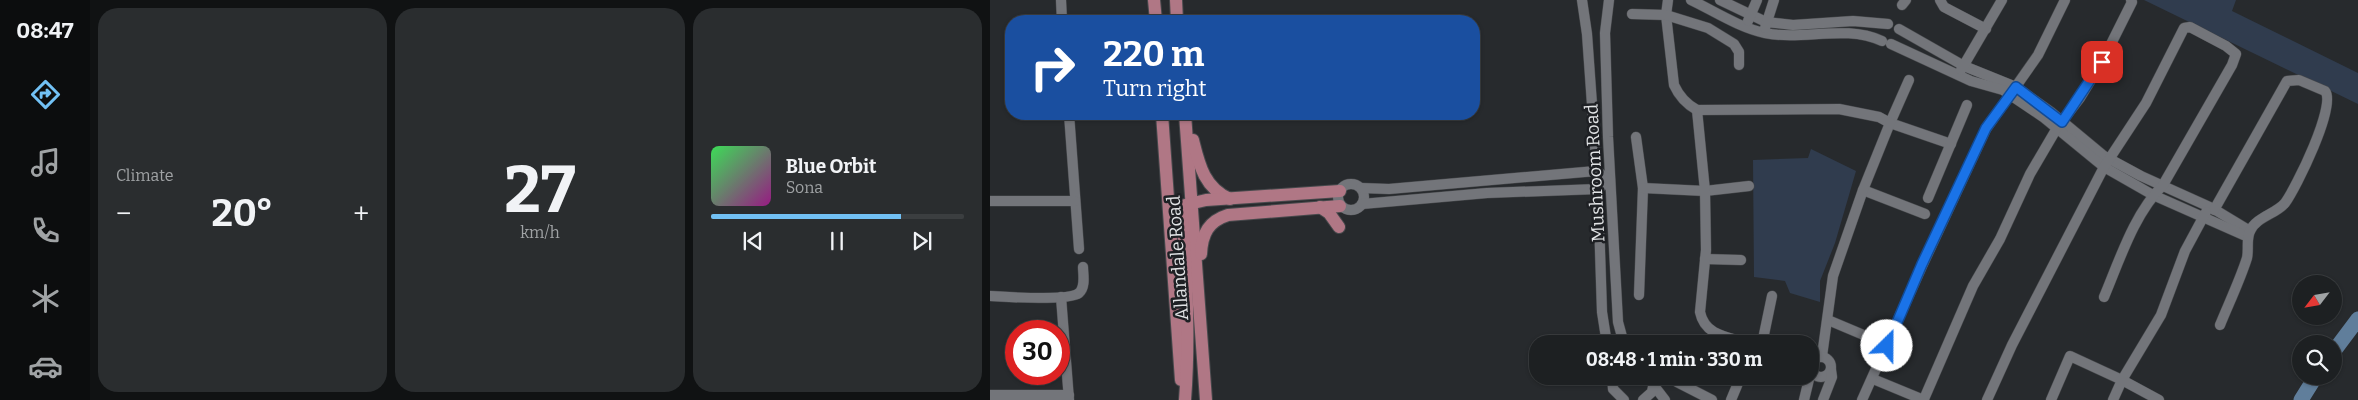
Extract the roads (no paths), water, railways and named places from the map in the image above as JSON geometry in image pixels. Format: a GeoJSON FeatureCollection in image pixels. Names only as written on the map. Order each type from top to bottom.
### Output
{"type":"FeatureCollection","features":[{"type":"Feature","properties":{"kind":"main road"},"geometry":{"type":"LineString","coordinates":[[1154,0],[1155,15]]}},
{"type":"Feature","properties":{"kind":"main road"},"geometry":{"type":"LineString","coordinates":[[1176,0],[1177,15]]}},
{"type":"Feature","properties":{"kind":"main road","name":"Allandale Road"},"geometry":{"type":"LineString","coordinates":[[1162,120],[1184,400]]}},
{"type":"Feature","properties":{"kind":"main road","name":"Allandale Road"},"geometry":{"type":"LineString","coordinates":[[1185,120],[1206,400]]}},
{"type":"Feature","properties":{"kind":"main road"},"geometry":{"type":"LineString","coordinates":[[1187,120],[1204,177],[1217,192],[1232,200]]}},
{"type":"Feature","properties":{"kind":"main road"},"geometry":{"type":"LineString","coordinates":[[1184,400],[1189,356],[1188,296],[1182,214],[1185,205],[1192,202],[1340,191]]}},
{"type":"Feature","properties":{"kind":"main road"},"geometry":{"type":"LineString","coordinates":[[1200,309],[1202,246],[1204,234],[1214,221],[1228,215],[1242,213],[1340,206]]}},
{"type":"Feature","properties":{"kind":"main road"},"geometry":{"type":"LineString","coordinates":[[1320,208],[1329,213],[1339,227]]}},
{"type":"Feature","properties":{"kind":"street"},"geometry":{"type":"LineString","coordinates":[[1061,0],[1062,15]]}},
{"type":"Feature","properties":{"kind":"street","name":"Mushroom Road"},"geometry":{"type":"LineString","coordinates":[[1582,0],[1587,34],[1598,189],[1602,312],[1606,335]]}},
{"type":"Feature","properties":{"kind":"street","name":"Mushroom Road"},"geometry":{"type":"LineString","coordinates":[[1609,0],[1605,34],[1610,180],[1618,322],[1622,335]]}},
{"type":"Feature","properties":{"kind":"street"},"geometry":{"type":"LineString","coordinates":[[1668,0],[1666,15],[1674,85],[1679,95],[1689,106],[1697,110],[1839,109],[1879,117],[1890,123],[1951,144]]}},
{"type":"Feature","properties":{"kind":"street"},"geometry":{"type":"LineString","coordinates":[[1691,0],[1763,33],[1790,36],[1854,32],[1886,42],[2013,91],[2153,196],[2249,234]]}},
{"type":"Feature","properties":{"kind":"street"},"geometry":{"type":"LineString","coordinates":[[1720,0],[1766,22],[1793,25],[1853,21],[1895,25],[1961,71]]}},
{"type":"Feature","properties":{"kind":"street"},"geometry":{"type":"LineString","coordinates":[[1746,26],[1757,0]]}},
{"type":"Feature","properties":{"kind":"street"},"geometry":{"type":"LineString","coordinates":[[1763,33],[1774,0]]}},
{"type":"Feature","properties":{"kind":"street"},"geometry":{"type":"LineString","coordinates":[[1940,0],[1944,7],[1986,29]]}},
{"type":"Feature","properties":{"kind":"street"},"geometry":{"type":"LineString","coordinates":[[1961,71],[2002,0]]}},
{"type":"Feature","properties":{"kind":"street"},"geometry":{"type":"LineString","coordinates":[[1862,400],[1873,379],[1922,264],[1986,128],[2038,55],[2065,0]]}},
{"type":"Feature","properties":{"kind":"street"},"geometry":{"type":"LineString","coordinates":[[1873,379],[1924,400],[1973,286],[2000,239],[2030,174],[2059,125],[2102,62],[2132,2],[2130,0]]}},
{"type":"Feature","properties":{"kind":"street"},"geometry":{"type":"LineString","coordinates":[[1632,14],[1666,15],[1708,28],[1730,39],[1738,52],[1739,65]]}},
{"type":"Feature","properties":{"kind":"street"},"geometry":{"type":"LineString","coordinates":[[1886,42],[1880,30],[1888,24]]}},
{"type":"Feature","properties":{"kind":"street"},"geometry":{"type":"LineString","coordinates":[[1987,400],[2012,345],[2107,163],[2146,103],[2184,28],[2194,29],[2226,46],[2236,54],[2232,65],[2164,185],[2153,196],[2129,237],[2104,297]]}},
{"type":"Feature","properties":{"kind":"street"},"geometry":{"type":"LineString","coordinates":[[1886,42],[1900,37],[1899,29]]}},
{"type":"Feature","properties":{"kind":"street"},"geometry":{"type":"LineString","coordinates":[[1819,347],[1828,320],[1833,276],[1863,190],[1910,80]]}},
{"type":"Feature","properties":{"kind":"street"},"geometry":{"type":"LineString","coordinates":[[2113,400],[2122,380],[2161,316],[2185,251],[2204,216],[2212,208],[2287,81],[2299,80],[2325,91],[2328,95],[2328,102],[2317,140],[2295,186],[2284,204],[2258,222],[2249,234],[2248,256],[2220,325]]}},
{"type":"Feature","properties":{"kind":"street"},"geometry":{"type":"LineString","coordinates":[[1928,198],[1967,105]]}},
{"type":"Feature","properties":{"kind":"street"},"geometry":{"type":"LineString","coordinates":[[1697,110],[1705,191],[1705,259],[1700,312],[1702,322],[1710,331],[1723,335]]}},
{"type":"Feature","properties":{"kind":"street"},"geometry":{"type":"LineString","coordinates":[[1069,120],[1079,249]]}},
{"type":"Feature","properties":{"kind":"street"},"geometry":{"type":"LineString","coordinates":[[1636,137],[1643,188],[1639,294]]}},
{"type":"Feature","properties":{"kind":"street"},"geometry":{"type":"LineString","coordinates":[[2107,163],[2164,185],[2212,208],[2238,222],[2249,234]]}},
{"type":"Feature","properties":{"kind":"street"},"geometry":{"type":"LineString","coordinates":[[1596,171],[1610,180],[1598,189],[1487,194],[1362,204],[1350,209],[1340,206],[1340,191],[1350,184],[1361,188],[1389,189],[1596,171]]}},
{"type":"Feature","properties":{"kind":"street"},"geometry":{"type":"LineString","coordinates":[[1643,188],[1705,191],[1749,186]]}},
{"type":"Feature","properties":{"kind":"street"},"geometry":{"type":"LineString","coordinates":[[1361,188],[1364,196],[1362,204]]}},
{"type":"Feature","properties":{"kind":"street"},"geometry":{"type":"LineString","coordinates":[[1863,190],[1924,214]]}},
{"type":"Feature","properties":{"kind":"street"},"geometry":{"type":"LineString","coordinates":[[990,201],[1075,201]]}},
{"type":"Feature","properties":{"kind":"street"},"geometry":{"type":"LineString","coordinates":[[1705,259],[1741,260]]}},
{"type":"Feature","properties":{"kind":"street"},"geometry":{"type":"LineString","coordinates":[[990,296],[1061,297],[1072,295],[1081,291],[1083,284],[1082,266]]}},
{"type":"Feature","properties":{"kind":"street"},"geometry":{"type":"LineString","coordinates":[[1764,335],[1772,296]]}},
{"type":"Feature","properties":{"kind":"street"},"geometry":{"type":"LineString","coordinates":[[990,395],[1069,398],[1061,297]]}},
{"type":"Feature","properties":{"kind":"street"},"geometry":{"type":"LineString","coordinates":[[1828,320],[1866,336]]}},
{"type":"Feature","properties":{"kind":"street"},"geometry":{"type":"LineString","coordinates":[[2051,400],[2070,356],[2122,380],[2159,400]]}},
{"type":"Feature","properties":{"kind":"street"},"geometry":{"type":"LineString","coordinates":[[1819,362],[1830,361],[1832,377],[1823,400]]}},
{"type":"Feature","properties":{"kind":"street"},"geometry":{"type":"LineString","coordinates":[[1819,374],[1820,377],[1826,376],[1831,370]]}},
{"type":"Feature","properties":{"kind":"street"},"geometry":{"type":"LineString","coordinates":[[1613,385],[1613,389],[1624,400]]}},
{"type":"Feature","properties":{"kind":"street"},"geometry":{"type":"LineString","coordinates":[[1643,400],[1649,396],[1654,385]]}},
{"type":"Feature","properties":{"kind":"street"},"geometry":{"type":"LineString","coordinates":[[1657,385],[1665,400]]}},
{"type":"Feature","properties":{"kind":"street"},"geometry":{"type":"LineString","coordinates":[[1683,385],[1712,400]]}},
{"type":"Feature","properties":{"kind":"street"},"geometry":{"type":"LineString","coordinates":[[1731,400],[1737,385]]}},
{"type":"Feature","properties":{"kind":"street"},"geometry":{"type":"LineString","coordinates":[[1804,400],[1808,385]]}},
{"type":"Feature","properties":{"kind":"waterway"},"geometry":{"type":"LineString","coordinates":[[2342,340],[2358,319]]}},
{"type":"Feature","properties":{"kind":"waterway"},"geometry":{"type":"LineString","coordinates":[[2301,400],[2310,385]]}}]}
